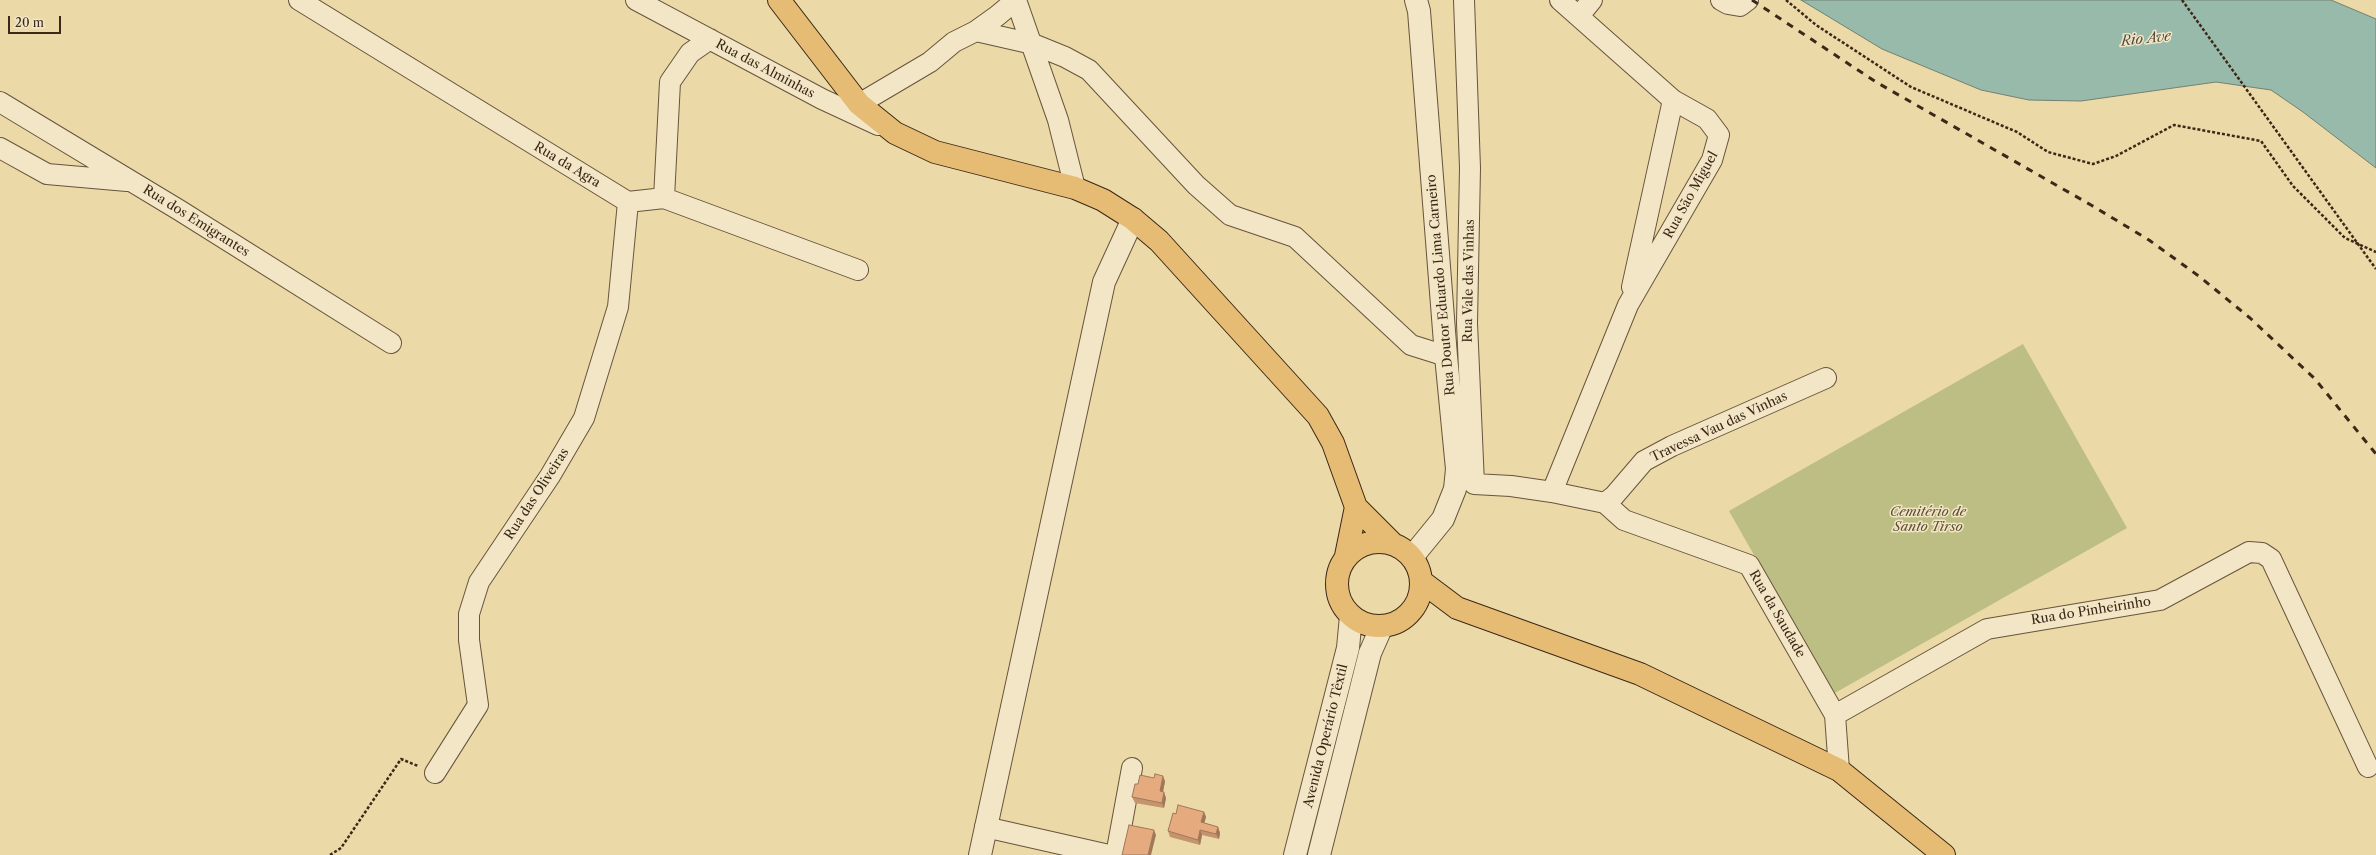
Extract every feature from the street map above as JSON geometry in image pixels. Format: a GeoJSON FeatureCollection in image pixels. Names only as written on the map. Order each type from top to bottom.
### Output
{"type":"FeatureCollection","features":[{"type":"Feature","properties":{"kind":"main road"},"geometry":{"type":"LineString","coordinates":[[779,0],[859,104],[895,133],[936,152],[1075,188],[1103,200],[1133,219],[1159,241],[1318,416],[1333,443],[1356,507],[1392,543],[1403,549],[1412,558],[1418,568],[1421,581],[1419,597],[1411,611],[1402,619],[1382,626],[1360,622],[1351,616],[1342,606],[1337,594],[1336,580],[1339,567],[1346,556],[1356,548],[1367,543],[1380,541],[1392,543]]}},
{"type":"Feature","properties":{"kind":"main road"},"geometry":{"type":"LineString","coordinates":[[1346,556],[1356,507]]}},
{"type":"Feature","properties":{"kind":"main road"},"geometry":{"type":"LineString","coordinates":[[1421,581],[1457,608],[1640,674],[1839,770],[1944,855]]}},
{"type":"Feature","properties":{"kind":"main road"},"geometry":{"type":"LineString","coordinates":[[1411,611],[1457,608]]}},
{"type":"Feature","properties":{"kind":"street","name":"Rua da Agra"},"geometry":{"type":"LineString","coordinates":[[299,0],[628,202]]}},
{"type":"Feature","properties":{"kind":"street","name":"Rua das Alminhas"},"geometry":{"type":"LineString","coordinates":[[636,0],[822,99],[895,133]]}},
{"type":"Feature","properties":{"kind":"street"},"geometry":{"type":"LineString","coordinates":[[859,104],[930,62],[954,42],[976,31],[1016,0],[1033,44],[1058,120],[1075,188]]}},
{"type":"Feature","properties":{"kind":"street","name":"Rua Doutor Eduardo Lima Carneiro"},"geometry":{"type":"LineString","coordinates":[[1412,558],[1443,519],[1455,489],[1457,469],[1446,356],[1424,61],[1419,11],[1416,0]]}},
{"type":"Feature","properties":{"kind":"street","name":"Rua Vale das Vinhas"},"geometry":{"type":"LineString","coordinates":[[1464,0],[1470,168],[1467,323],[1474,484],[1511,486],[1552,492]]}},
{"type":"Feature","properties":{"kind":"street","name":"Rua São Miguel"},"geometry":{"type":"LineString","coordinates":[[1552,492],[1628,305],[1712,160],[1718,146],[1719,135],[1706,119],[1673,100],[1560,0]]}},
{"type":"Feature","properties":{"kind":"street"},"geometry":{"type":"LineString","coordinates":[[1579,16],[1592,0]]}},
{"type":"Feature","properties":{"kind":"street"},"geometry":{"type":"LineString","coordinates":[[1722,0],[1728,4],[1740,6],[1748,0]]}},
{"type":"Feature","properties":{"kind":"street"},"geometry":{"type":"LineString","coordinates":[[976,31],[1033,44],[1066,57],[1089,70],[1196,185],[1230,215],[1295,237],[1411,345],[1446,356]]}},
{"type":"Feature","properties":{"kind":"street"},"geometry":{"type":"LineString","coordinates":[[664,198],[670,82],[690,53],[710,39]]}},
{"type":"Feature","properties":{"kind":"street","name":"Rua São Miguel"},"geometry":{"type":"LineString","coordinates":[[1628,305],[1673,100]]}},
{"type":"Feature","properties":{"kind":"street","name":"Rua dos Emigrantes"},"geometry":{"type":"LineString","coordinates":[[0,102],[132,181],[391,343]]}},
{"type":"Feature","properties":{"kind":"street"},"geometry":{"type":"LineString","coordinates":[[0,148],[47,174],[132,181]]}},
{"type":"Feature","properties":{"kind":"street"},"geometry":{"type":"LineString","coordinates":[[628,202],[664,198],[858,270]]}},
{"type":"Feature","properties":{"kind":"street","name":"Rua das Oliveiras"},"geometry":{"type":"LineString","coordinates":[[435,773],[478,705],[469,640],[469,614],[479,582],[550,476],[584,418],[618,307],[628,202]]}},
{"type":"Feature","properties":{"kind":"street"},"geometry":{"type":"LineString","coordinates":[[980,855],[1104,282],[1133,219]]}},
{"type":"Feature","properties":{"kind":"street","name":"Travessa Vau das Vinhas"},"geometry":{"type":"LineString","coordinates":[[1605,504],[1644,461],[1666,449],[1826,378]]}},
{"type":"Feature","properties":{"kind":"street","name":"Rua da Saudade"},"geometry":{"type":"LineString","coordinates":[[1552,492],[1605,504],[1624,520],[1749,565],[1835,715],[1839,770]]}},
{"type":"Feature","properties":{"kind":"street","name":"Rua do Pinheirinho"},"geometry":{"type":"LineString","coordinates":[[1835,715],[1987,629],[2160,600],[2249,552],[2262,552],[2271,559],[2368,768]]}},
{"type":"Feature","properties":{"kind":"street","name":"Avenida Operário Têxtil"},"geometry":{"type":"LineString","coordinates":[[1295,855],[1348,648],[1351,616]]}},
{"type":"Feature","properties":{"kind":"street","name":"Avenida Operário Têxtil"},"geometry":{"type":"LineString","coordinates":[[1319,855],[1370,653],[1382,626]]}},
{"type":"Feature","properties":{"kind":"street"},"geometry":{"type":"LineString","coordinates":[[1116,855],[1132,768]]}},
{"type":"Feature","properties":{"kind":"street"},"geometry":{"type":"LineString","coordinates":[[986,827],[1109,855]]}},
{"type":"Feature","properties":{"kind":"path"},"geometry":{"type":"LineString","coordinates":[[1786,0],[1816,25],[1912,87],[2017,132],[2048,152],[2093,164],[2116,156],[2174,125],[2261,141],[2293,186],[2345,238],[2376,252]]}},
{"type":"Feature","properties":{"kind":"path"},"geometry":{"type":"LineString","coordinates":[[2182,0],[2376,268]]}},
{"type":"Feature","properties":{"kind":"path"},"geometry":{"type":"LineString","coordinates":[[330,855],[341,848],[401,759],[435,773]]}},
{"type":"Feature","properties":{"kind":"green space","name":"Cemitério de Santo Tirso"},"geometry":{"type":"Polygon","coordinates":[[[2023,344],[2127,528],[1833,694],[1729,511],[2023,344]]]}},
{"type":"Feature","properties":{"kind":"water","name":"Rio Ave"},"geometry":{"type":"Polygon","coordinates":[[[1801,0],[2331,0],[2376,19],[2376,168],[2303,112],[2271,90],[2216,82],[2081,101],[2029,100],[1981,90],[1882,49],[1801,0]]]}},
{"type":"Feature","properties":{"kind":"building"},"geometry":{"type":"Polygon","coordinates":[[[1155,774],[1163,776],[1160,791],[1164,792],[1162,803],[1132,797],[1135,784],[1138,784],[1140,775],[1154,778],[1155,774]]]}},
{"type":"Feature","properties":{"kind":"building"},"geometry":{"type":"Polygon","coordinates":[[[1178,805],[1204,812],[1201,822],[1218,827],[1216,834],[1200,830],[1198,840],[1168,831],[1173,813],[1176,814],[1178,805]]]}},
{"type":"Feature","properties":{"kind":"building"},"geometry":{"type":"Polygon","coordinates":[[[1129,825],[1154,830],[1148,855],[1122,855],[1129,825]]]}},
{"type":"Feature","properties":{"kind":"railway"},"geometry":{"type":"LineString","coordinates":[[1752,0],[1876,82],[2091,205],[2149,240],[2200,277],[2250,318],[2315,379],[2376,454]]}}]}
